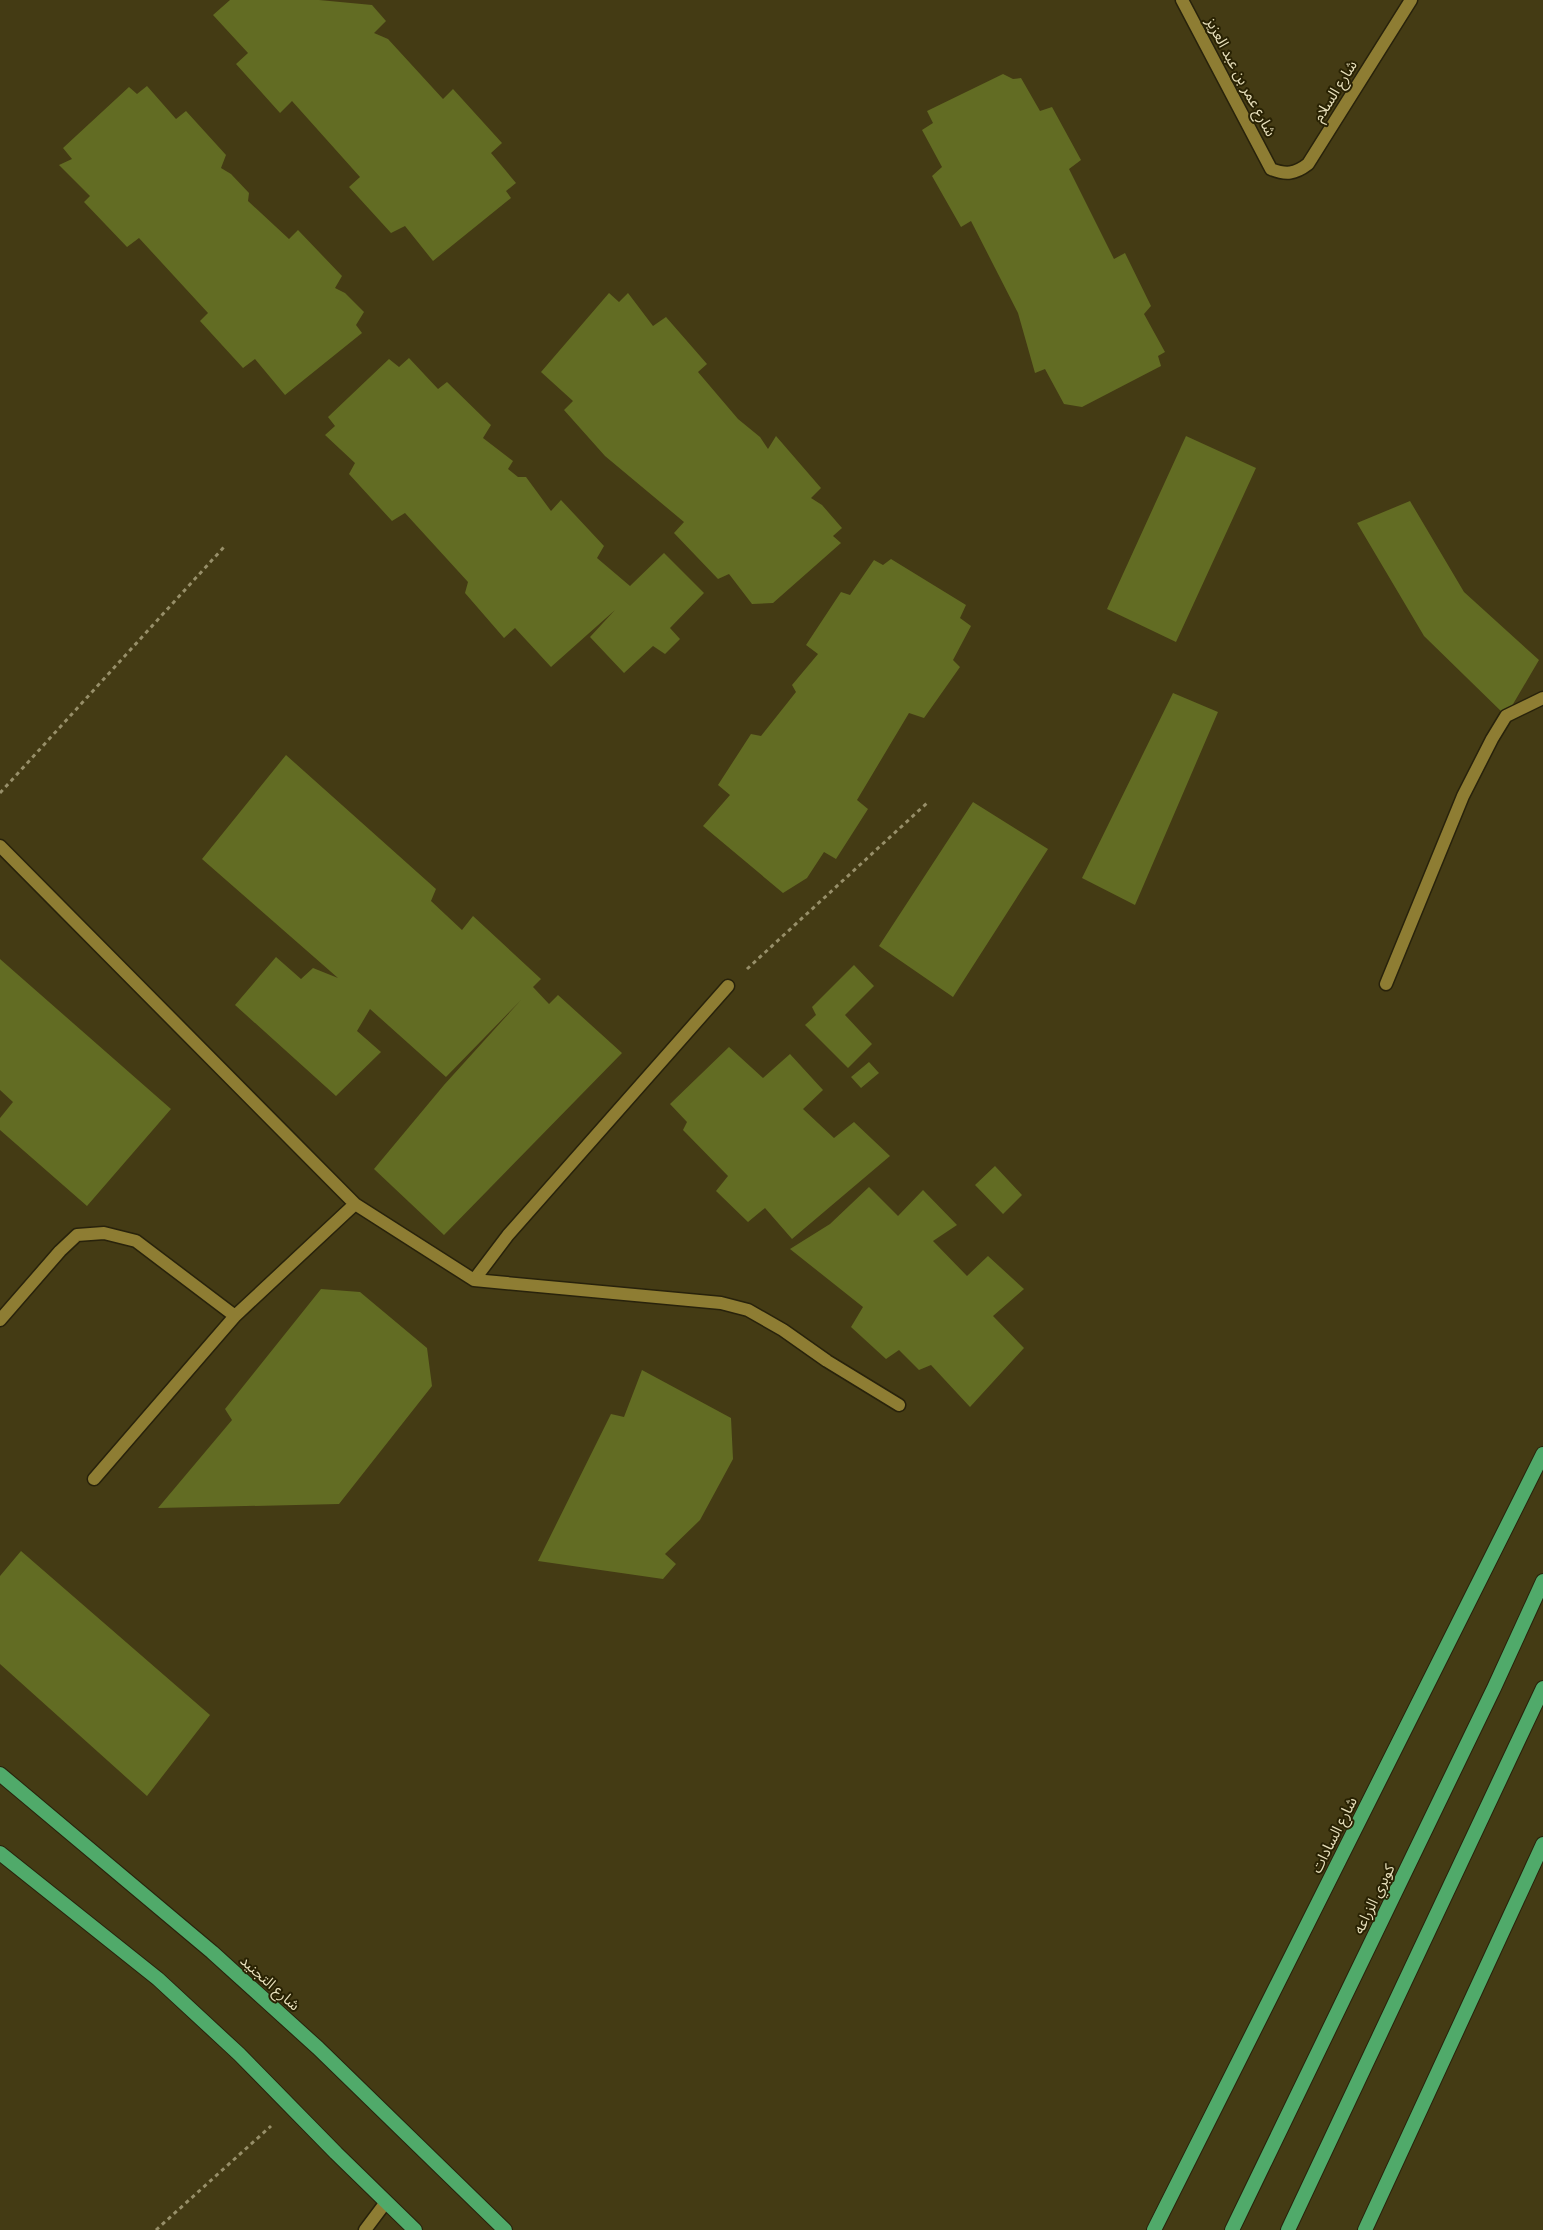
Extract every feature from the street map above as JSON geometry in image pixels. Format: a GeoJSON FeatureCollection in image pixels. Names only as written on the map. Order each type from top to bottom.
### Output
{"type":"FeatureCollection","features":[{"type":"Feature","properties":{"kind":"highway","name":"شارع السادات"},"geometry":{"type":"LineString","coordinates":[[1154,2230],[1543,1454]]}},
{"type":"Feature","properties":{"kind":"highway","name":"كوبري الزراعه"},"geometry":{"type":"LineString","coordinates":[[1232,2230],[1485,1706],[1543,1581]]}},
{"type":"Feature","properties":{"kind":"highway"},"geometry":{"type":"LineString","coordinates":[[1288,2230],[1543,1688]]}},
{"type":"Feature","properties":{"kind":"highway","name":"شارع التجنيد"},"geometry":{"type":"LineString","coordinates":[[0,1774],[79,1838],[240,1977],[318,2048],[505,2230]]}},
{"type":"Feature","properties":{"kind":"highway"},"geometry":{"type":"LineString","coordinates":[[1365,2230],[1543,1844]]}},
{"type":"Feature","properties":{"kind":"highway"},"geometry":{"type":"LineString","coordinates":[[0,1853],[158,1979],[239,2054],[415,2230]]}},
{"type":"Feature","properties":{"kind":"street","name":"شارع عمر بن عبد العزيز"},"geometry":{"type":"LineString","coordinates":[[1182,0],[1271,169]]}},
{"type":"Feature","properties":{"kind":"street","name":"شارع السلام"},"geometry":{"type":"LineString","coordinates":[[1271,169],[1280,173],[1290,174],[1308,164],[1411,0]]}},
{"type":"Feature","properties":{"kind":"street"},"geometry":{"type":"LineString","coordinates":[[1386,984],[1462,796],[1492,739],[1506,716],[1543,698]]}},
{"type":"Feature","properties":{"kind":"street"},"geometry":{"type":"LineString","coordinates":[[0,846],[355,1204],[474,1280],[721,1303],[748,1310],[783,1330],[899,1405]]}},
{"type":"Feature","properties":{"kind":"street"},"geometry":{"type":"LineString","coordinates":[[474,1280],[508,1235],[728,986]]}},
{"type":"Feature","properties":{"kind":"street"},"geometry":{"type":"LineString","coordinates":[[94,1480],[235,1316],[355,1204]]}},
{"type":"Feature","properties":{"kind":"street"},"geometry":{"type":"LineString","coordinates":[[0,1320],[60,1251],[77,1235],[104,1233],[136,1241],[235,1316]]}},
{"type":"Feature","properties":{"kind":"street"},"geometry":{"type":"LineString","coordinates":[[366,2230],[386,2202]]}},
{"type":"Feature","properties":{"kind":"path"},"geometry":{"type":"LineString","coordinates":[[0,793],[224,547]]}},
{"type":"Feature","properties":{"kind":"path"},"geometry":{"type":"LineString","coordinates":[[728,986],[926,804]]}},
{"type":"Feature","properties":{"kind":"path"},"geometry":{"type":"LineString","coordinates":[[156,2230],[292,2107]]}},
{"type":"Feature","properties":{"kind":"building"},"geometry":{"type":"Polygon","coordinates":[[[230,0],[319,0],[372,5],[386,21],[374,33],[388,39],[443,99],[453,89],[502,143],[491,153],[516,183],[506,191],[511,198],[433,261],[405,226],[391,233],[349,187],[360,177],[292,101],[280,113],[236,64],[248,53],[213,15],[230,0]]]}},
{"type":"Feature","properties":{"kind":"building"},"geometry":{"type":"Polygon","coordinates":[[[1003,74],[1013,79],[1021,78],[1040,111],[1052,107],[1081,160],[1069,169],[1114,259],[1125,253],[1151,306],[1144,314],[1165,352],[1158,356],[1161,366],[1082,407],[1064,404],[1045,369],[1035,373],[1018,313],[971,221],[961,227],[932,176],[942,167],[922,130],[933,123],[927,111],[1003,74]]]}},
{"type":"Feature","properties":{"kind":"building"},"geometry":{"type":"Polygon","coordinates":[[[147,86],[176,119],[186,111],[226,155],[221,168],[231,174],[249,193],[248,201],[289,239],[298,230],[342,276],[335,288],[345,293],[364,312],[356,325],[362,333],[285,395],[255,359],[243,368],[200,321],[208,313],[139,238],[127,247],[84,202],[90,196],[59,165],[72,159],[63,148],[129,87],[137,94],[147,86]]]}},
{"type":"Feature","properties":{"kind":"building"},"geometry":{"type":"Polygon","coordinates":[[[609,293],[619,302],[628,293],[653,326],[666,317],[707,364],[698,372],[738,419],[760,437],[768,449],[776,436],[821,488],[811,498],[822,505],[842,528],[833,536],[841,543],[773,603],[752,604],[729,574],[718,579],[674,533],[684,522],[605,456],[564,410],[573,401],[541,372],[609,293]]]}},
{"type":"Feature","properties":{"kind":"building"},"geometry":{"type":"Polygon","coordinates":[[[409,358],[438,389],[447,382],[491,425],[483,438],[513,461],[508,469],[518,477],[526,477],[551,511],[561,500],[604,546],[597,558],[630,586],[664,553],[704,593],[670,628],[680,639],[665,654],[653,646],[624,673],[590,637],[615,610],[551,667],[515,628],[504,638],[465,593],[468,582],[405,513],[392,521],[349,474],[355,463],[325,435],[335,426],[328,417],[389,359],[399,367],[409,358]]]}},
{"type":"Feature","properties":{"kind":"building"},"geometry":{"type":"Polygon","coordinates":[[[1186,436],[1256,468],[1176,642],[1107,609],[1186,436]]]}},
{"type":"Feature","properties":{"kind":"building"},"geometry":{"type":"Polygon","coordinates":[[[1410,501],[1464,592],[1539,660],[1506,716],[1424,636],[1357,523],[1410,501]]]}},
{"type":"Feature","properties":{"kind":"building"},"geometry":{"type":"Polygon","coordinates":[[[891,559],[966,605],[960,618],[971,626],[953,660],[960,667],[924,718],[909,713],[857,800],[868,809],[836,859],[824,852],[807,878],[783,893],[703,826],[730,795],[718,785],[751,734],[761,736],[796,692],[792,685],[818,654],[806,645],[841,592],[850,595],[874,560],[883,565],[891,559]]]}},
{"type":"Feature","properties":{"kind":"building"},"geometry":{"type":"Polygon","coordinates":[[[1173,693],[1218,712],[1135,905],[1082,878],[1173,693]]]}},
{"type":"Feature","properties":{"kind":"building"},"geometry":{"type":"Polygon","coordinates":[[[286,755],[436,889],[431,901],[462,930],[473,916],[541,979],[533,987],[549,1004],[558,995],[622,1053],[444,1235],[374,1169],[444,1085],[521,1000],[446,1077],[370,1009],[357,1031],[381,1052],[336,1096],[235,1005],[276,957],[301,979],[313,968],[338,978],[202,859],[286,755]]]}},
{"type":"Feature","properties":{"kind":"building"},"geometry":{"type":"Polygon","coordinates":[[[973,802],[1048,849],[953,997],[879,946],[973,802]]]}},
{"type":"Feature","properties":{"kind":"building"},"geometry":{"type":"Polygon","coordinates":[[[0,959],[171,1109],[87,1206],[0,1130],[0,1118],[13,1102],[0,1090],[0,959]]]}},
{"type":"Feature","properties":{"kind":"building"},"geometry":{"type":"Polygon","coordinates":[[[854,965],[874,986],[845,1015],[872,1044],[848,1068],[805,1025],[816,1015],[812,1007],[854,965]]]}},
{"type":"Feature","properties":{"kind":"building"},"geometry":{"type":"Polygon","coordinates":[[[729,1047],[763,1078],[790,1054],[823,1090],[803,1109],[834,1138],[854,1122],[890,1156],[792,1239],[765,1208],[748,1222],[716,1191],[728,1176],[683,1130],[687,1122],[670,1104],[729,1047]]]}},
{"type":"Feature","properties":{"kind":"building"},"geometry":{"type":"Polygon","coordinates":[[[869,1062],[879,1073],[861,1088],[851,1077],[869,1062]]]}},
{"type":"Feature","properties":{"kind":"building"},"geometry":{"type":"Polygon","coordinates":[[[995,1166],[1022,1195],[1003,1214],[975,1185],[995,1166]]]}},
{"type":"Feature","properties":{"kind":"building"},"geometry":{"type":"Polygon","coordinates":[[[869,1187],[898,1216],[923,1190],[957,1225],[933,1241],[967,1276],[988,1256],[1024,1289],[993,1316],[1024,1348],[970,1407],[931,1365],[919,1370],[899,1350],[886,1359],[851,1327],[863,1307],[790,1249],[830,1224],[869,1187]]]}},
{"type":"Feature","properties":{"kind":"building"},"geometry":{"type":"Polygon","coordinates":[[[321,1289],[360,1292],[427,1348],[432,1386],[339,1504],[158,1508],[232,1420],[225,1409],[321,1289]]]}},
{"type":"Feature","properties":{"kind":"building"},"geometry":{"type":"Polygon","coordinates":[[[642,1370],[731,1418],[733,1459],[700,1520],[665,1554],[676,1564],[663,1579],[538,1561],[611,1414],[624,1417],[642,1370]]]}},
{"type":"Feature","properties":{"kind":"building"},"geometry":{"type":"Polygon","coordinates":[[[21,1551],[210,1715],[147,1796],[0,1664],[0,1576],[21,1551]]]}}]}
